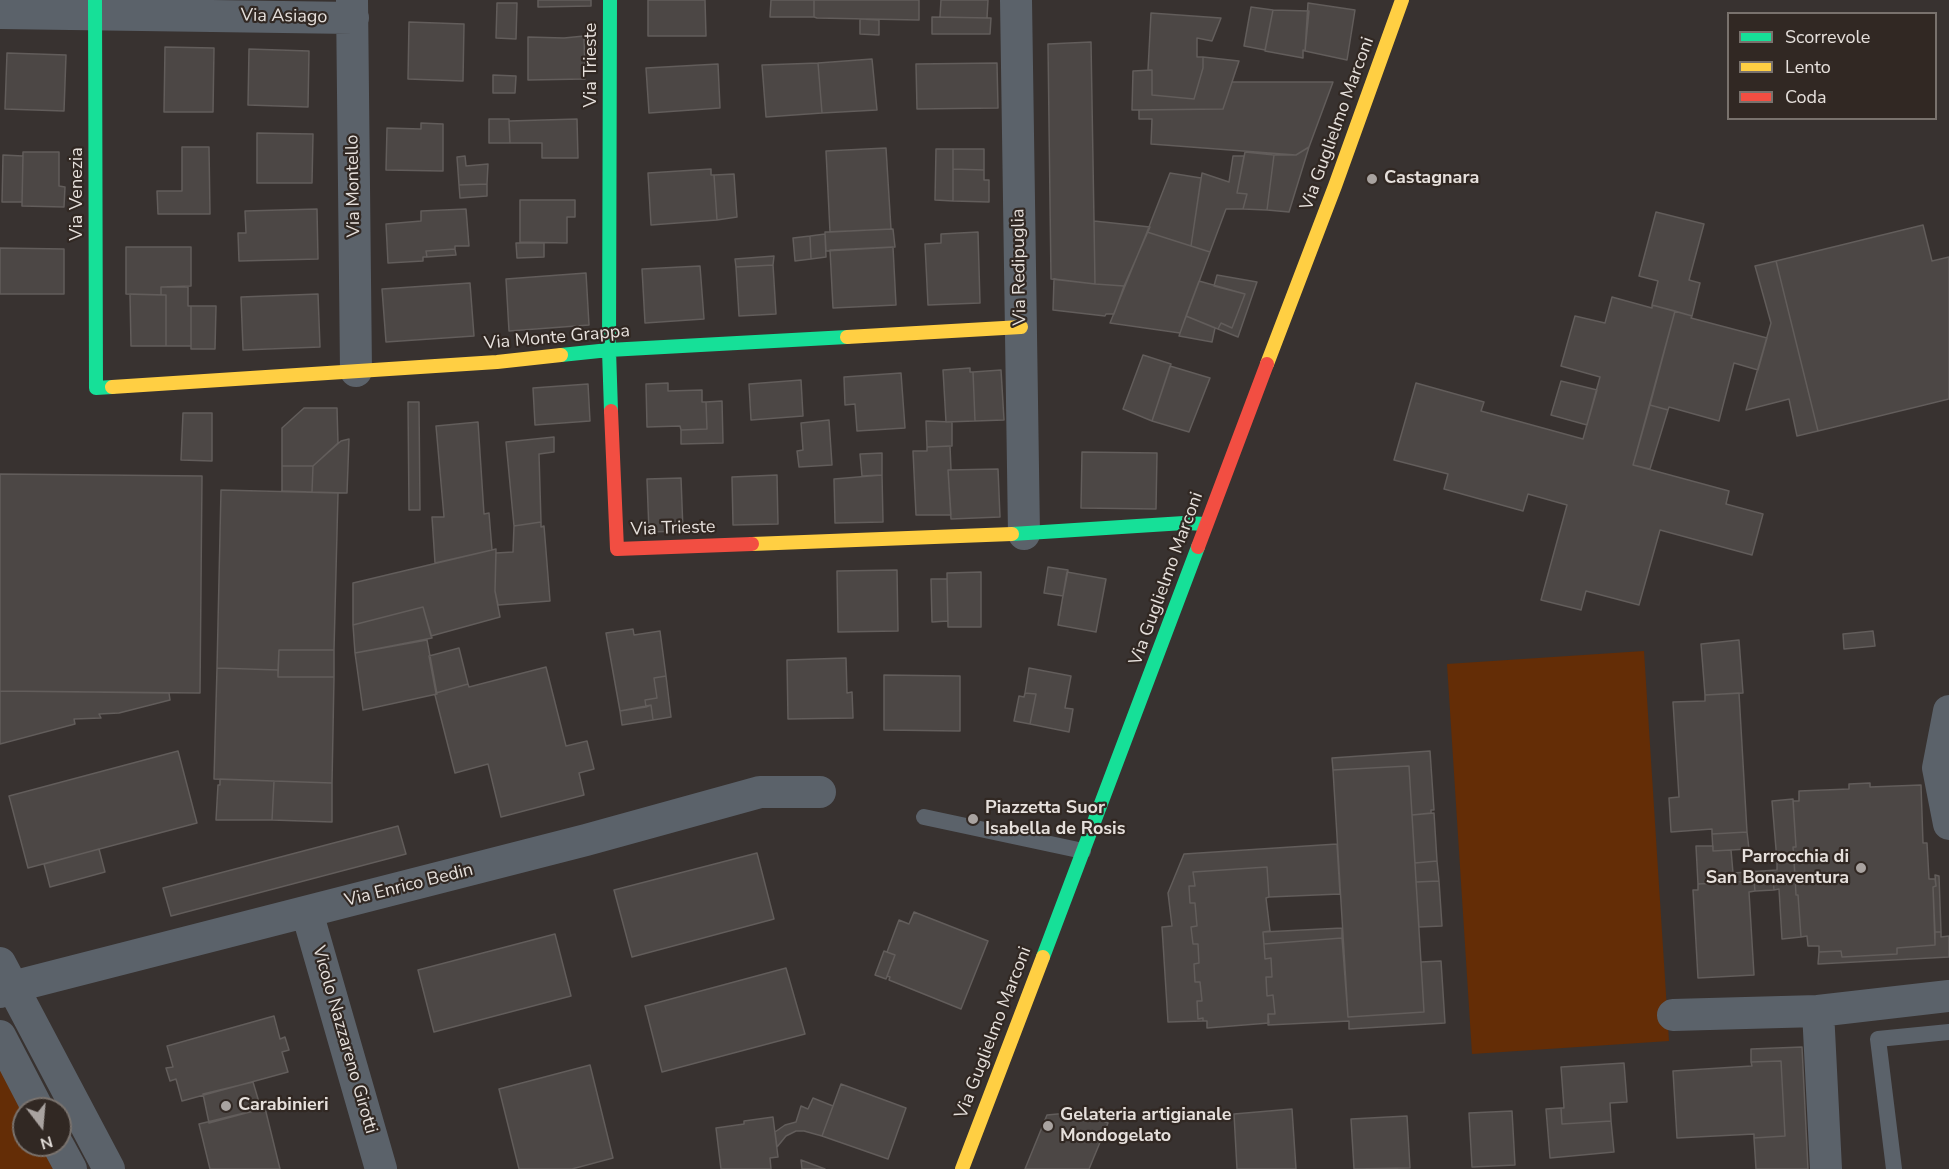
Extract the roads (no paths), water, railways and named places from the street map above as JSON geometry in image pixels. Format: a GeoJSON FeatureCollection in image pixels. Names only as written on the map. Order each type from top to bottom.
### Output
{"type":"FeatureCollection","features":[{"type":"Feature","properties":{"kind":"street","name":"Via Trieste"},"geometry":{"type":"LineString","coordinates":[[610,0],[609,350],[617,549],[1024,534],[1206,524]]}},
{"type":"Feature","properties":{"kind":"street","name":"Via Redipuglia"},"geometry":{"type":"LineString","coordinates":[[1016,0],[1024,534]]}},
{"type":"Feature","properties":{"kind":"street","name":"Via Guglielmo Marconi"},"geometry":{"type":"LineString","coordinates":[[962,1169],[1187,580],[1206,524],[1331,197],[1402,0]]}},
{"type":"Feature","properties":{"kind":"street","name":"Via Asiago"},"geometry":{"type":"LineString","coordinates":[[0,13],[95,7],[352,9]]}},
{"type":"Feature","properties":{"kind":"street","name":"Via Venezia"},"geometry":{"type":"LineString","coordinates":[[95,7],[96,388]]}},
{"type":"Feature","properties":{"kind":"street","name":"Via Montello"},"geometry":{"type":"LineString","coordinates":[[352,9],[356,371]]}},
{"type":"Feature","properties":{"kind":"street","name":"Via Monte Grappa"},"geometry":{"type":"LineString","coordinates":[[96,388],[497,362],[609,350],[1021,327]]}},
{"type":"Feature","properties":{"kind":"street"},"geometry":{"type":"LineString","coordinates":[[1949,711],[1938,768],[1949,824]]}},
{"type":"Feature","properties":{"kind":"street","name":"Via Enrico Bedin"},"geometry":{"type":"LineString","coordinates":[[4,981],[307,912],[586,840],[760,792],[820,792]]}},
{"type":"Feature","properties":{"kind":"street","name":"Vicolo Nazzareno Girotti"},"geometry":{"type":"LineString","coordinates":[[307,912],[381,1169]]}},
{"type":"Feature","properties":{"kind":"street"},"geometry":{"type":"LineString","coordinates":[[4,981],[110,1169]]}},
{"type":"Feature","properties":{"kind":"street"},"geometry":{"type":"LineString","coordinates":[[1673,1015],[1818,1011],[1949,996]]}},
{"type":"Feature","properties":{"kind":"street"},"geometry":{"type":"LineString","coordinates":[[1818,1011],[1826,1169]]}},
{"type":"Feature","properties":{"kind":"street"},"geometry":{"type":"LineString","coordinates":[[0,1036],[32,1097]]}},
{"type":"Feature","properties":{"kind":"lane"},"geometry":{"type":"LineString","coordinates":[[924,818],[1083,851]]}},
{"type":"Feature","properties":{"kind":"lane"},"geometry":{"type":"LineString","coordinates":[[1894,1169],[1878,1040],[1949,1032]]}},
{"type":"Feature","properties":{"kind":"place","name":"Castagnara"},"geometry":{"type":"Point","coordinates":[1372,179]}},
{"type":"Feature","properties":{"kind":"place","name":"Piazzetta Suor Isabella de Rosis"},"geometry":{"type":"Point","coordinates":[973,819]}},
{"type":"Feature","properties":{"kind":"place","name":"Parrocchia di San Bonaventura"},"geometry":{"type":"Point","coordinates":[1861,868]}},
{"type":"Feature","properties":{"kind":"place","name":"Carabinieri"},"geometry":{"type":"Point","coordinates":[226,1106]}},
{"type":"Feature","properties":{"kind":"place","name":"Gelateria artigianale Mondogelato"},"geometry":{"type":"Point","coordinates":[1048,1126]}}]}
